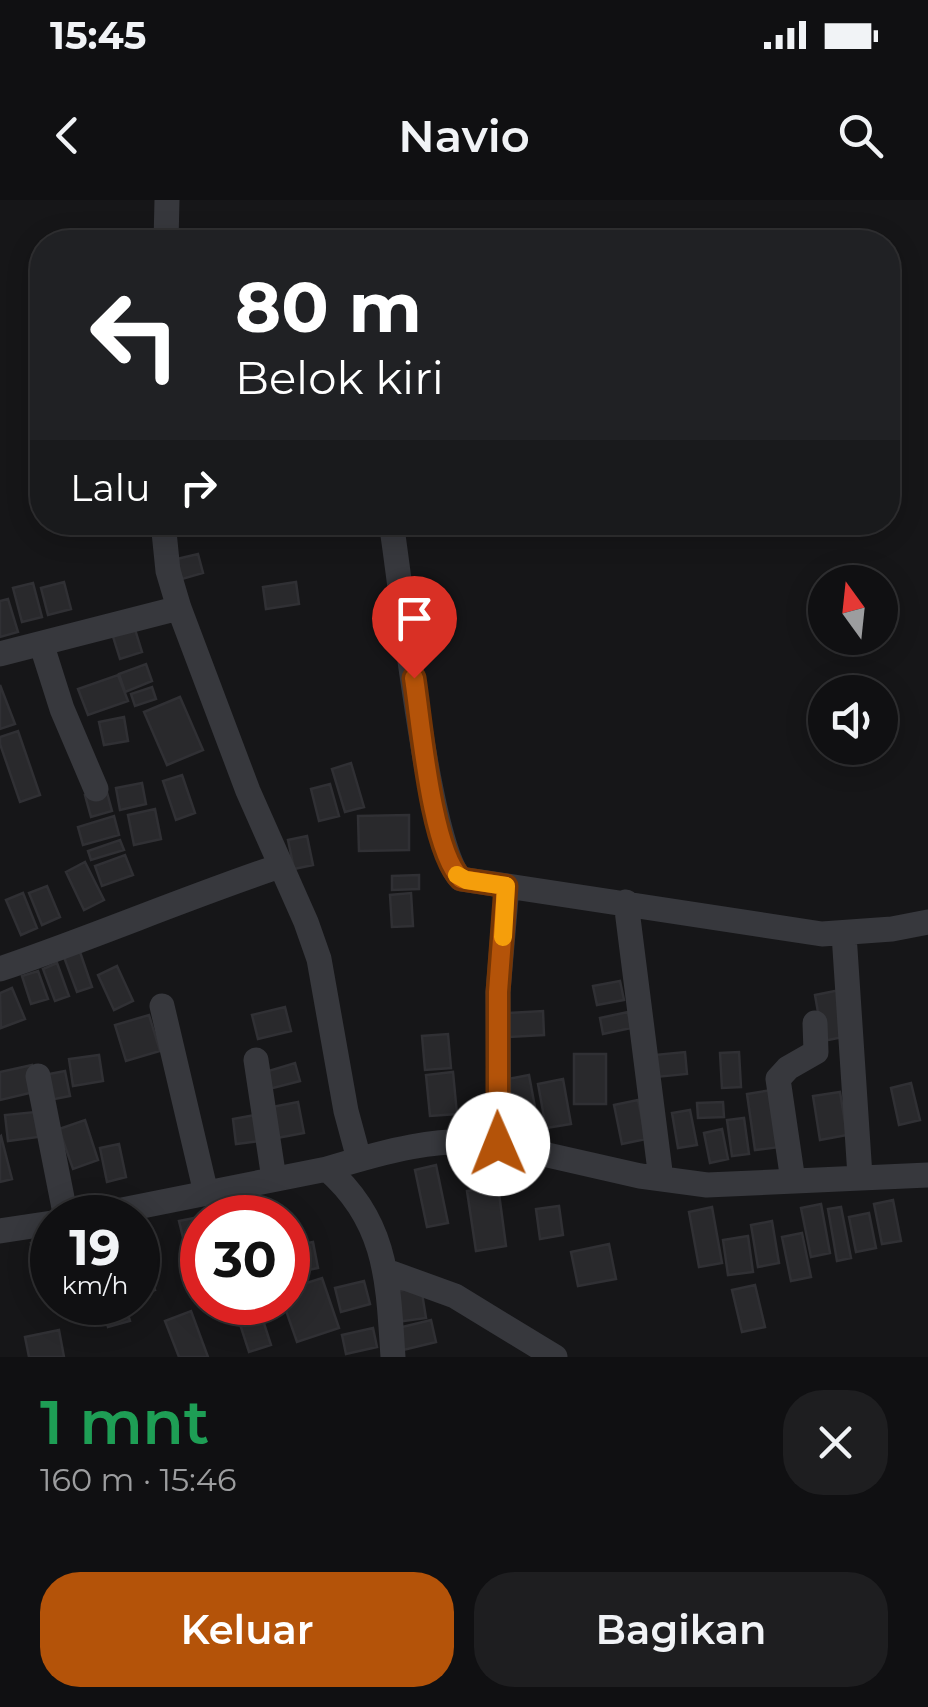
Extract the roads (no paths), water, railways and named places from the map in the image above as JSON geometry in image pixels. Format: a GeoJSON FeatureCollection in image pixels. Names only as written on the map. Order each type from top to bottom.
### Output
{"type":"FeatureCollection","features":[{"type":"Feature","properties":{"kind":"street"},"geometry":{"type":"LineString","coordinates":[[166,230],[167,200]]}},
{"type":"Feature","properties":{"kind":"street"},"geometry":{"type":"LineString","coordinates":[[164,535],[168,571],[179,608],[268,870],[306,922],[319,959],[346,1111],[344,1183],[365,1213],[386,1271],[393,1357]]}},
{"type":"Feature","properties":{"kind":"street"},"geometry":{"type":"LineString","coordinates":[[393,535],[428,776],[447,855],[461,879],[774,928],[844,934],[928,922]]}},
{"type":"Feature","properties":{"kind":"street"},"geometry":{"type":"LineString","coordinates":[[0,654],[179,608]]}},
{"type":"Feature","properties":{"kind":"street"},"geometry":{"type":"LineString","coordinates":[[42,646],[62,709],[96,789]]}},
{"type":"Feature","properties":{"kind":"street"},"geometry":{"type":"LineString","coordinates":[[0,969],[268,870]]}},
{"type":"Feature","properties":{"kind":"street"},"geometry":{"type":"LineString","coordinates":[[498,1144],[498,992],[506,886]]}},
{"type":"Feature","properties":{"kind":"street"},"geometry":{"type":"LineString","coordinates":[[626,902],[661,1179]]}},
{"type":"Feature","properties":{"kind":"street"},"geometry":{"type":"LineString","coordinates":[[844,934],[860,1176]]}},
{"type":"Feature","properties":{"kind":"street"},"geometry":{"type":"LineString","coordinates":[[162,1006],[206,1193]]}},
{"type":"Feature","properties":{"kind":"street"},"geometry":{"type":"LineString","coordinates":[[794,1181],[778,1079],[788,1068],[815,1055],[818,1045],[814,1023]]}},
{"type":"Feature","properties":{"kind":"street"},"geometry":{"type":"LineString","coordinates":[[256,1060],[274,1179]]}},
{"type":"Feature","properties":{"kind":"street"},"geometry":{"type":"LineString","coordinates":[[38,1076],[61,1195]]}},
{"type":"Feature","properties":{"kind":"street"},"geometry":{"type":"LineString","coordinates":[[160,1202],[440,1142],[476,1140],[661,1179],[707,1184],[928,1175]]}},
{"type":"Feature","properties":{"kind":"street"},"geometry":{"type":"LineString","coordinates":[[0,1231],[30,1226]]}},
{"type":"Feature","properties":{"kind":"street"},"geometry":{"type":"LineString","coordinates":[[386,1271],[456,1296],[555,1357]]}}]}
